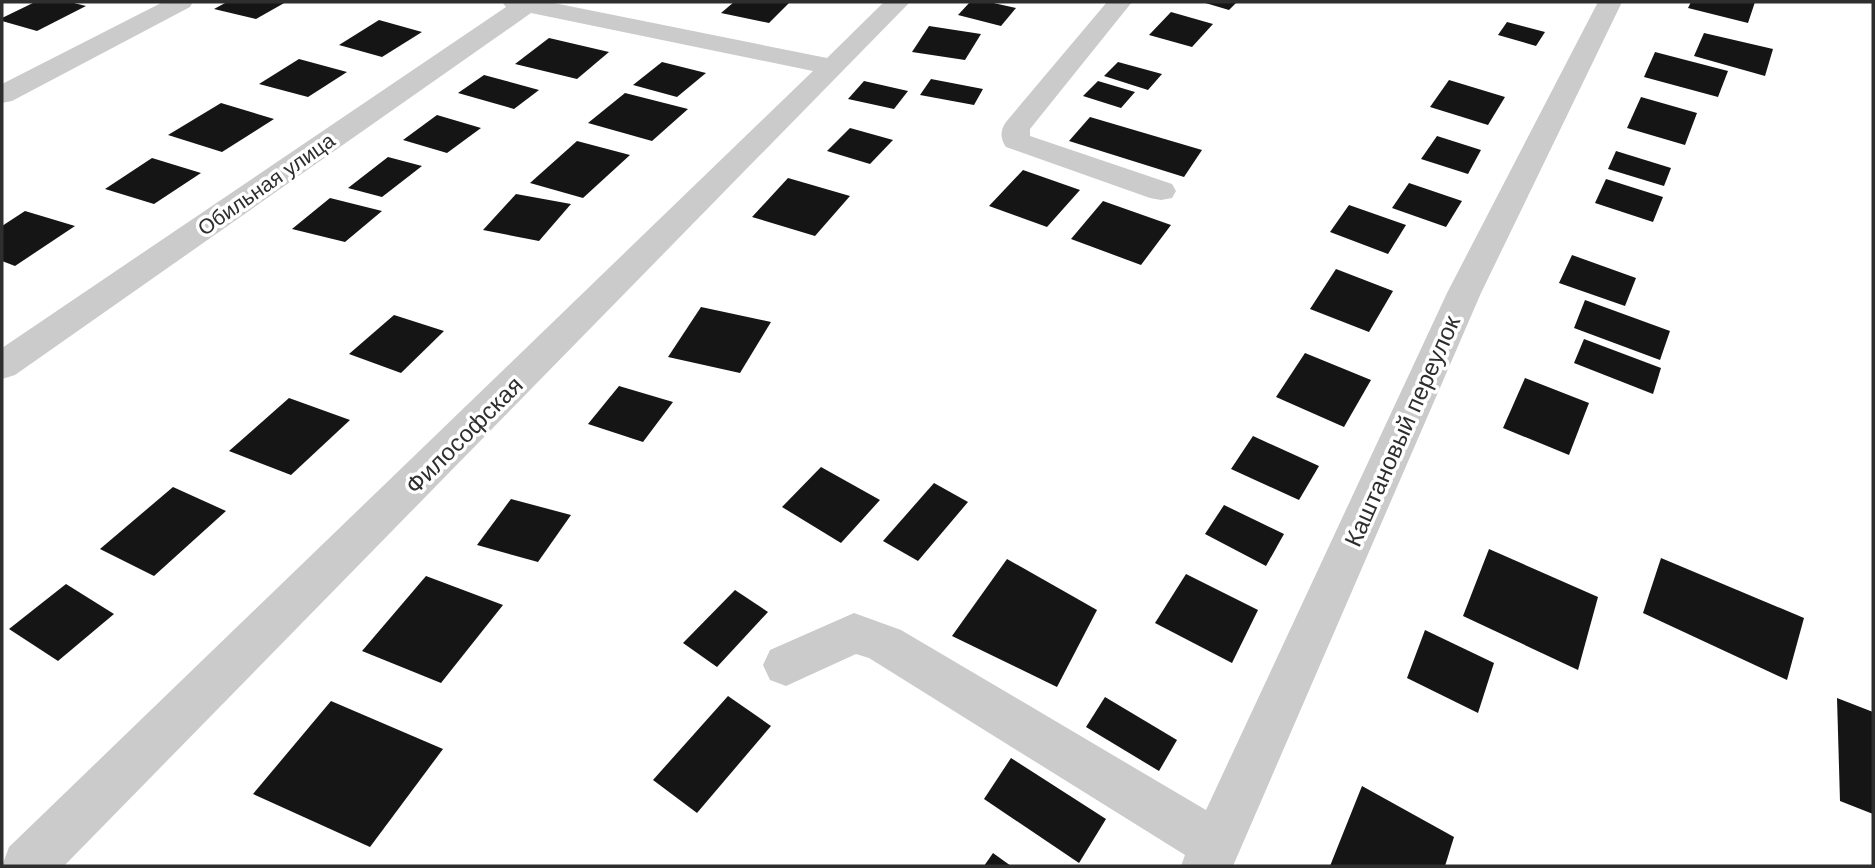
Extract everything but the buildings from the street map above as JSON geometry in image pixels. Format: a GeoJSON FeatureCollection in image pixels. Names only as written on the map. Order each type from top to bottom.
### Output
{"type":"FeatureCollection","features":[{"type":"Feature","properties":{"kind":"street"},"geometry":{"type":"LineString","coordinates":[[2,95],[181,2]]}},
{"type":"Feature","properties":{"kind":"street","name":"Философская"},"geometry":{"type":"LineString","coordinates":[[28,866],[898,2]]}},
{"type":"Feature","properties":{"kind":"street"},"geometry":{"type":"LineString","coordinates":[[1120,2],[1016,128],[1016,141],[1161,191]]}},
{"type":"Feature","properties":{"kind":"street","name":"Каштановый переулок"},"geometry":{"type":"LineString","coordinates":[[1212,855],[1464,293],[1610,2]]}},
{"type":"Feature","properties":{"kind":"street"},"geometry":{"type":"LineString","coordinates":[[523,3],[834,67]]}},
{"type":"Feature","properties":{"kind":"street","name":"Обильная улица"},"geometry":{"type":"LineString","coordinates":[[2,366],[523,3]]}},
{"type":"Feature","properties":{"kind":"street"},"geometry":{"type":"LineString","coordinates":[[786,665],[854,633],[885,644],[1212,855]]}}]}
